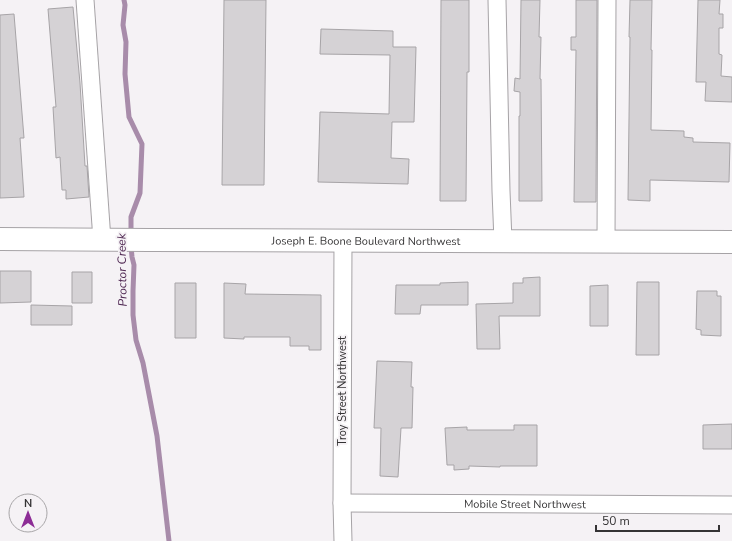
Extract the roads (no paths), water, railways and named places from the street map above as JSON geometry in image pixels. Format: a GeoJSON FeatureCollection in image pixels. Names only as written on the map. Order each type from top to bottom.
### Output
{"type":"FeatureCollection","features":[{"type":"Feature","properties":{"kind":"main road","name":"Joseph E. Boone Boulevard Northwest"},"geometry":{"type":"LineString","coordinates":[[0,239],[732,242]]}},
{"type":"Feature","properties":{"kind":"street"},"geometry":{"type":"LineString","coordinates":[[85,0],[110,240]]}},
{"type":"Feature","properties":{"kind":"street"},"geometry":{"type":"LineString","coordinates":[[497,0],[503,241]]}},
{"type":"Feature","properties":{"kind":"street"},"geometry":{"type":"LineString","coordinates":[[606,242],[607,0]]}},
{"type":"Feature","properties":{"kind":"street","name":"Troy Street Northwest"},"geometry":{"type":"LineString","coordinates":[[342,241],[343,541]]}},
{"type":"Feature","properties":{"kind":"street","name":"Mobile Street Northwest"},"geometry":{"type":"LineString","coordinates":[[342,503],[732,505]]}},
{"type":"Feature","properties":{"kind":"waterway","name":"Proctor Creek"},"geometry":{"type":"LineString","coordinates":[[124,0],[123,25],[126,42],[125,74],[129,117],[142,144],[140,193],[131,217],[131,236]]}},
{"type":"Feature","properties":{"kind":"waterway","name":"Proctor Creek"},"geometry":{"type":"LineString","coordinates":[[131,246],[134,265],[133,315],[136,340],[143,363],[157,436],[169,541]]}}]}
